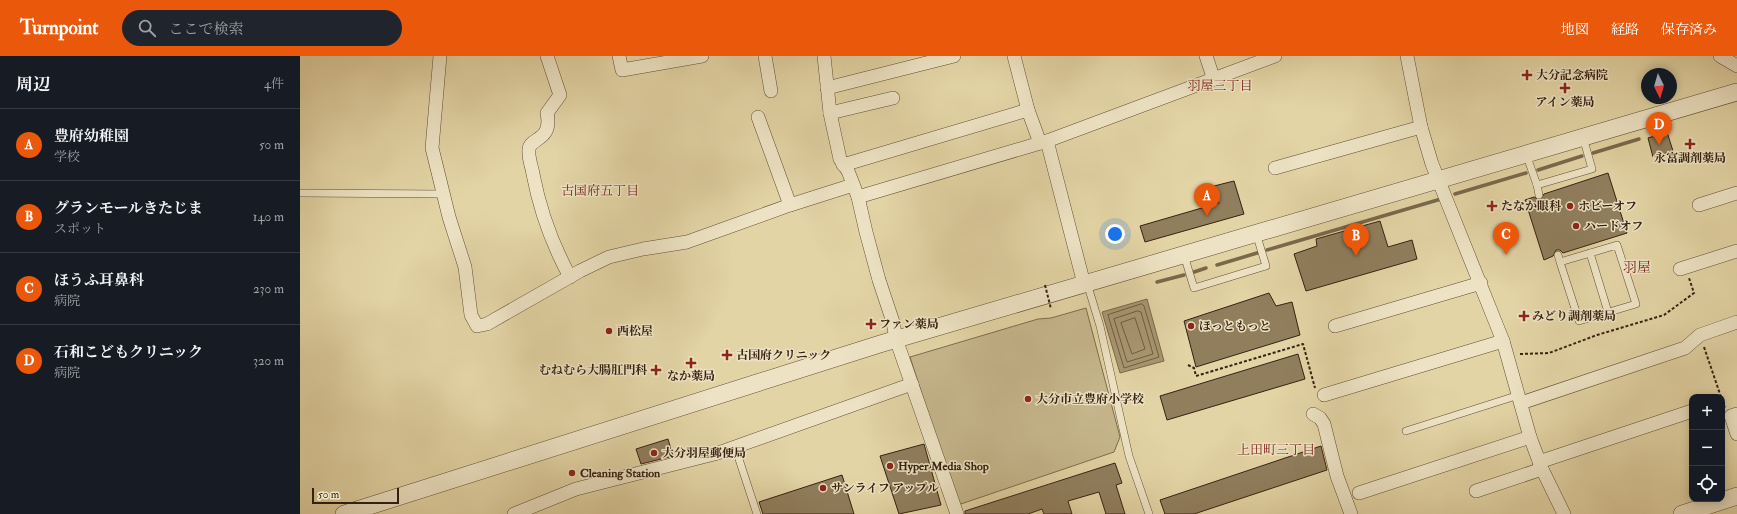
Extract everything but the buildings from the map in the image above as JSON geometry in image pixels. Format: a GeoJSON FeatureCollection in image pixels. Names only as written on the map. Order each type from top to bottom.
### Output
{"type":"FeatureCollection","features":[{"type":"Feature","properties":{"kind":"street"},"geometry":{"type":"LineString","coordinates":[[440,56],[431,142],[432,153],[465,267],[471,315],[477,326],[487,324],[570,277],[615,255],[687,242],[790,205],[856,191],[1043,142],[1214,80],[1275,56]]}},
{"type":"Feature","properties":{"kind":"street"},"geometry":{"type":"LineString","coordinates":[[547,56],[560,95],[547,113],[549,123],[544,136],[532,143],[528,151],[536,191],[550,237],[570,277]]}},
{"type":"Feature","properties":{"kind":"street"},"geometry":{"type":"LineString","coordinates":[[619,56],[622,70],[702,56]]}},
{"type":"Feature","properties":{"kind":"street"},"geometry":{"type":"LineString","coordinates":[[765,56],[771,91]]}},
{"type":"Feature","properties":{"kind":"street"},"geometry":{"type":"LineString","coordinates":[[824,56],[827,70],[827,88],[830,113],[843,165],[848,171],[856,191],[879,280],[893,322],[896,339],[957,514]]}},
{"type":"Feature","properties":{"kind":"street"},"geometry":{"type":"LineString","coordinates":[[827,88],[954,56]]}},
{"type":"Feature","properties":{"kind":"street"},"geometry":{"type":"LineString","coordinates":[[1014,56],[1028,110],[1043,142],[1085,283]]}},
{"type":"Feature","properties":{"kind":"street"},"geometry":{"type":"LineString","coordinates":[[1206,56],[1214,80]]}},
{"type":"Feature","properties":{"kind":"street"},"geometry":{"type":"LineString","coordinates":[[1407,56],[1421,127],[1438,180],[1481,283],[1503,341],[1530,437],[1541,466],[1564,514]]}},
{"type":"Feature","properties":{"kind":"street"},"geometry":{"type":"LineString","coordinates":[[1720,56],[1737,66]]}},
{"type":"Feature","properties":{"kind":"street"},"geometry":{"type":"LineString","coordinates":[[344,514],[896,339],[1737,92]]}},
{"type":"Feature","properties":{"kind":"street"},"geometry":{"type":"LineString","coordinates":[[830,113],[893,98]]}},
{"type":"Feature","properties":{"kind":"street"},"geometry":{"type":"LineString","coordinates":[[843,165],[1028,110]]}},
{"type":"Feature","properties":{"kind":"street"},"geometry":{"type":"LineString","coordinates":[[758,117],[790,205]]}},
{"type":"Feature","properties":{"kind":"street"},"geometry":{"type":"LineString","coordinates":[[1275,168],[1421,127]]}},
{"type":"Feature","properties":{"kind":"street"},"geometry":{"type":"LineString","coordinates":[[1699,205],[1737,193]]}},
{"type":"Feature","properties":{"kind":"street"},"geometry":{"type":"LineString","coordinates":[[1680,268],[1737,250]]}},
{"type":"Feature","properties":{"kind":"street"},"geometry":{"type":"LineString","coordinates":[[1335,326],[1481,283]]}},
{"type":"Feature","properties":{"kind":"street"},"geometry":{"type":"LineString","coordinates":[[1520,399],[1685,348],[1700,335],[1737,322]]}},
{"type":"Feature","properties":{"kind":"street"},"geometry":{"type":"LineString","coordinates":[[1320,394],[1503,341]]}},
{"type":"Feature","properties":{"kind":"street"},"geometry":{"type":"LineString","coordinates":[[514,514],[576,489],[735,447],[912,384]]}},
{"type":"Feature","properties":{"kind":"street"},"geometry":{"type":"LineString","coordinates":[[1476,491],[1689,412]]}},
{"type":"Feature","properties":{"kind":"street"},"geometry":{"type":"LineString","coordinates":[[1313,414],[1320,418],[1324,424],[1337,476],[1351,514]]}},
{"type":"Feature","properties":{"kind":"street"},"geometry":{"type":"LineString","coordinates":[[1737,414],[1731,416],[1737,434]]}},
{"type":"Feature","properties":{"kind":"street"},"geometry":{"type":"LineString","coordinates":[[1359,493],[1530,437]]}},
{"type":"Feature","properties":{"kind":"street"},"geometry":{"type":"LineString","coordinates":[[1682,514],[1737,496]]}},
{"type":"Feature","properties":{"kind":"lane"},"geometry":{"type":"LineString","coordinates":[[1536,185],[1592,169],[1583,137]]}},
{"type":"Feature","properties":{"kind":"lane"},"geometry":{"type":"LineString","coordinates":[[1526,154],[1540,195]]}},
{"type":"Feature","properties":{"kind":"lane"},"geometry":{"type":"LineString","coordinates":[[300,193],[443,194]]}},
{"type":"Feature","properties":{"kind":"lane"},"geometry":{"type":"LineString","coordinates":[[1184,254],[1194,288],[1266,266],[1256,233]]}},
{"type":"Feature","properties":{"kind":"lane"},"geometry":{"type":"LineString","coordinates":[[1558,255],[1560,262],[1579,321],[1636,304],[1617,245],[1560,262]]}},
{"type":"Feature","properties":{"kind":"lane"},"geometry":{"type":"LineString","coordinates":[[1590,253],[1608,312]]}},
{"type":"Feature","properties":{"kind":"lane"},"geometry":{"type":"LineString","coordinates":[[1085,283],[1100,326],[1129,456],[1149,514]]}},
{"type":"Feature","properties":{"kind":"lane"},"geometry":{"type":"LineString","coordinates":[[1406,431],[1520,399]]}},
{"type":"Feature","properties":{"kind":"lane"},"geometry":{"type":"LineString","coordinates":[[735,447],[757,514]]}},
{"type":"Feature","properties":{"kind":"path"},"geometry":{"type":"LineString","coordinates":[[1506,355],[1549,353],[1597,335],[1664,315],[1694,293],[1689,277],[1680,268]]}},
{"type":"Feature","properties":{"kind":"path"},"geometry":{"type":"LineString","coordinates":[[1044,285],[1051,309]]}},
{"type":"Feature","properties":{"kind":"path"},"geometry":{"type":"LineString","coordinates":[[1700,335],[1720,394]]}},
{"type":"Feature","properties":{"kind":"path"},"geometry":{"type":"LineString","coordinates":[[1188,365],[1194,368],[1196,376],[1303,344],[1320,394]]}},
{"type":"Feature","properties":{"kind":"shaded area","name":"大分市立豊府小学校"},"geometry":{"type":"Polygon","coordinates":[[[1086,308],[1120,437],[1114,452],[958,505],[910,357],[1038,319],[1051,318],[1086,308]]]}},
{"type":"Feature","properties":{"kind":"water"},"geometry":{"type":"Polygon","coordinates":[[[1147,299],[1164,361],[1120,373],[1102,312],[1147,299]]]}},
{"type":"Feature","properties":{"kind":"waterway"},"geometry":{"type":"LineString","coordinates":[[1593,153],[1639,139]]}},
{"type":"Feature","properties":{"kind":"waterway"},"geometry":{"type":"LineString","coordinates":[[1538,170],[1582,156]]}},
{"type":"Feature","properties":{"kind":"waterway"},"geometry":{"type":"LineString","coordinates":[[1455,194],[1526,173]]}},
{"type":"Feature","properties":{"kind":"waterway"},"geometry":{"type":"LineString","coordinates":[[1267,250],[1441,199]]}},
{"type":"Feature","properties":{"kind":"waterway"},"geometry":{"type":"LineString","coordinates":[[1217,265],[1257,253]]}},
{"type":"Feature","properties":{"kind":"waterway"},"geometry":{"type":"LineString","coordinates":[[1194,272],[1206,268]]}},
{"type":"Feature","properties":{"kind":"waterway"},"geometry":{"type":"LineString","coordinates":[[1157,282],[1184,275]]}},
{"type":"Feature","properties":{"kind":"place","name":"大分記念病院"},"geometry":{"type":"Point","coordinates":[1527,75]}},
{"type":"Feature","properties":{"kind":"place","name":"アイン薬局"},"geometry":{"type":"Point","coordinates":[1565,88]}},
{"type":"Feature","properties":{"kind":"place","name":"永富調剤薬局"},"geometry":{"type":"Point","coordinates":[1690,144]}},
{"type":"Feature","properties":{"kind":"place","name":"石和こどもクリニック"},"geometry":{"type":"Point","coordinates":[1659,145]}},
{"type":"Feature","properties":{"kind":"place","name":"たなか眼科"},"geometry":{"type":"Point","coordinates":[1492,206]}},
{"type":"Feature","properties":{"kind":"place","name":"ホビーオフ"},"geometry":{"type":"Point","coordinates":[1570,206]}},
{"type":"Feature","properties":{"kind":"place","name":"豊府幼稚園"},"geometry":{"type":"Point","coordinates":[1207,216]}},
{"type":"Feature","properties":{"kind":"place","name":"ハードオフ"},"geometry":{"type":"Point","coordinates":[1576,226]}},
{"type":"Feature","properties":{"kind":"place","name":"ほうふ耳鼻科"},"geometry":{"type":"Point","coordinates":[1506,255]}},
{"type":"Feature","properties":{"kind":"place","name":"グランモールきたじま"},"geometry":{"type":"Point","coordinates":[1356,256]}},
{"type":"Feature","properties":{"kind":"place","name":"みどり調剤薬局"},"geometry":{"type":"Point","coordinates":[1524,316]}},
{"type":"Feature","properties":{"kind":"place","name":"ファン薬局"},"geometry":{"type":"Point","coordinates":[871,324]}},
{"type":"Feature","properties":{"kind":"place","name":"ほっともっと"},"geometry":{"type":"Point","coordinates":[1191,326]}},
{"type":"Feature","properties":{"kind":"place","name":"西松屋"},"geometry":{"type":"Point","coordinates":[609,331]}},
{"type":"Feature","properties":{"kind":"place","name":"古国府クリニック"},"geometry":{"type":"Point","coordinates":[727,355]}},
{"type":"Feature","properties":{"kind":"place","name":"なか薬局"},"geometry":{"type":"Point","coordinates":[691,363]}},
{"type":"Feature","properties":{"kind":"place","name":"むねむら大腸肛門科"},"geometry":{"type":"Point","coordinates":[656,370]}},
{"type":"Feature","properties":{"kind":"place","name":"大分市立豊府小学校"},"geometry":{"type":"Point","coordinates":[1028,399]}},
{"type":"Feature","properties":{"kind":"place","name":"大分羽屋郵便局"},"geometry":{"type":"Point","coordinates":[654,453]}},
{"type":"Feature","properties":{"kind":"place","name":"Hyper Media Shop"},"geometry":{"type":"Point","coordinates":[890,466]}},
{"type":"Feature","properties":{"kind":"place","name":"Cleaning Station"},"geometry":{"type":"Point","coordinates":[572,473]}},
{"type":"Feature","properties":{"kind":"place","name":"サンライフ アップル"},"geometry":{"type":"Point","coordinates":[823,488]}},
{"type":"Feature","properties":{"kind":"district","name":"羽屋三丁目"},"geometry":{"type":"Point","coordinates":[1220,85]}},
{"type":"Feature","properties":{"kind":"district","name":"古国府五丁目"},"geometry":{"type":"Point","coordinates":[600,190]}},
{"type":"Feature","properties":{"kind":"district","name":"羽屋"},"geometry":{"type":"Point","coordinates":[1637,267]}},
{"type":"Feature","properties":{"kind":"district","name":"上田町三丁目"},"geometry":{"type":"Point","coordinates":[1276,449]}}]}
